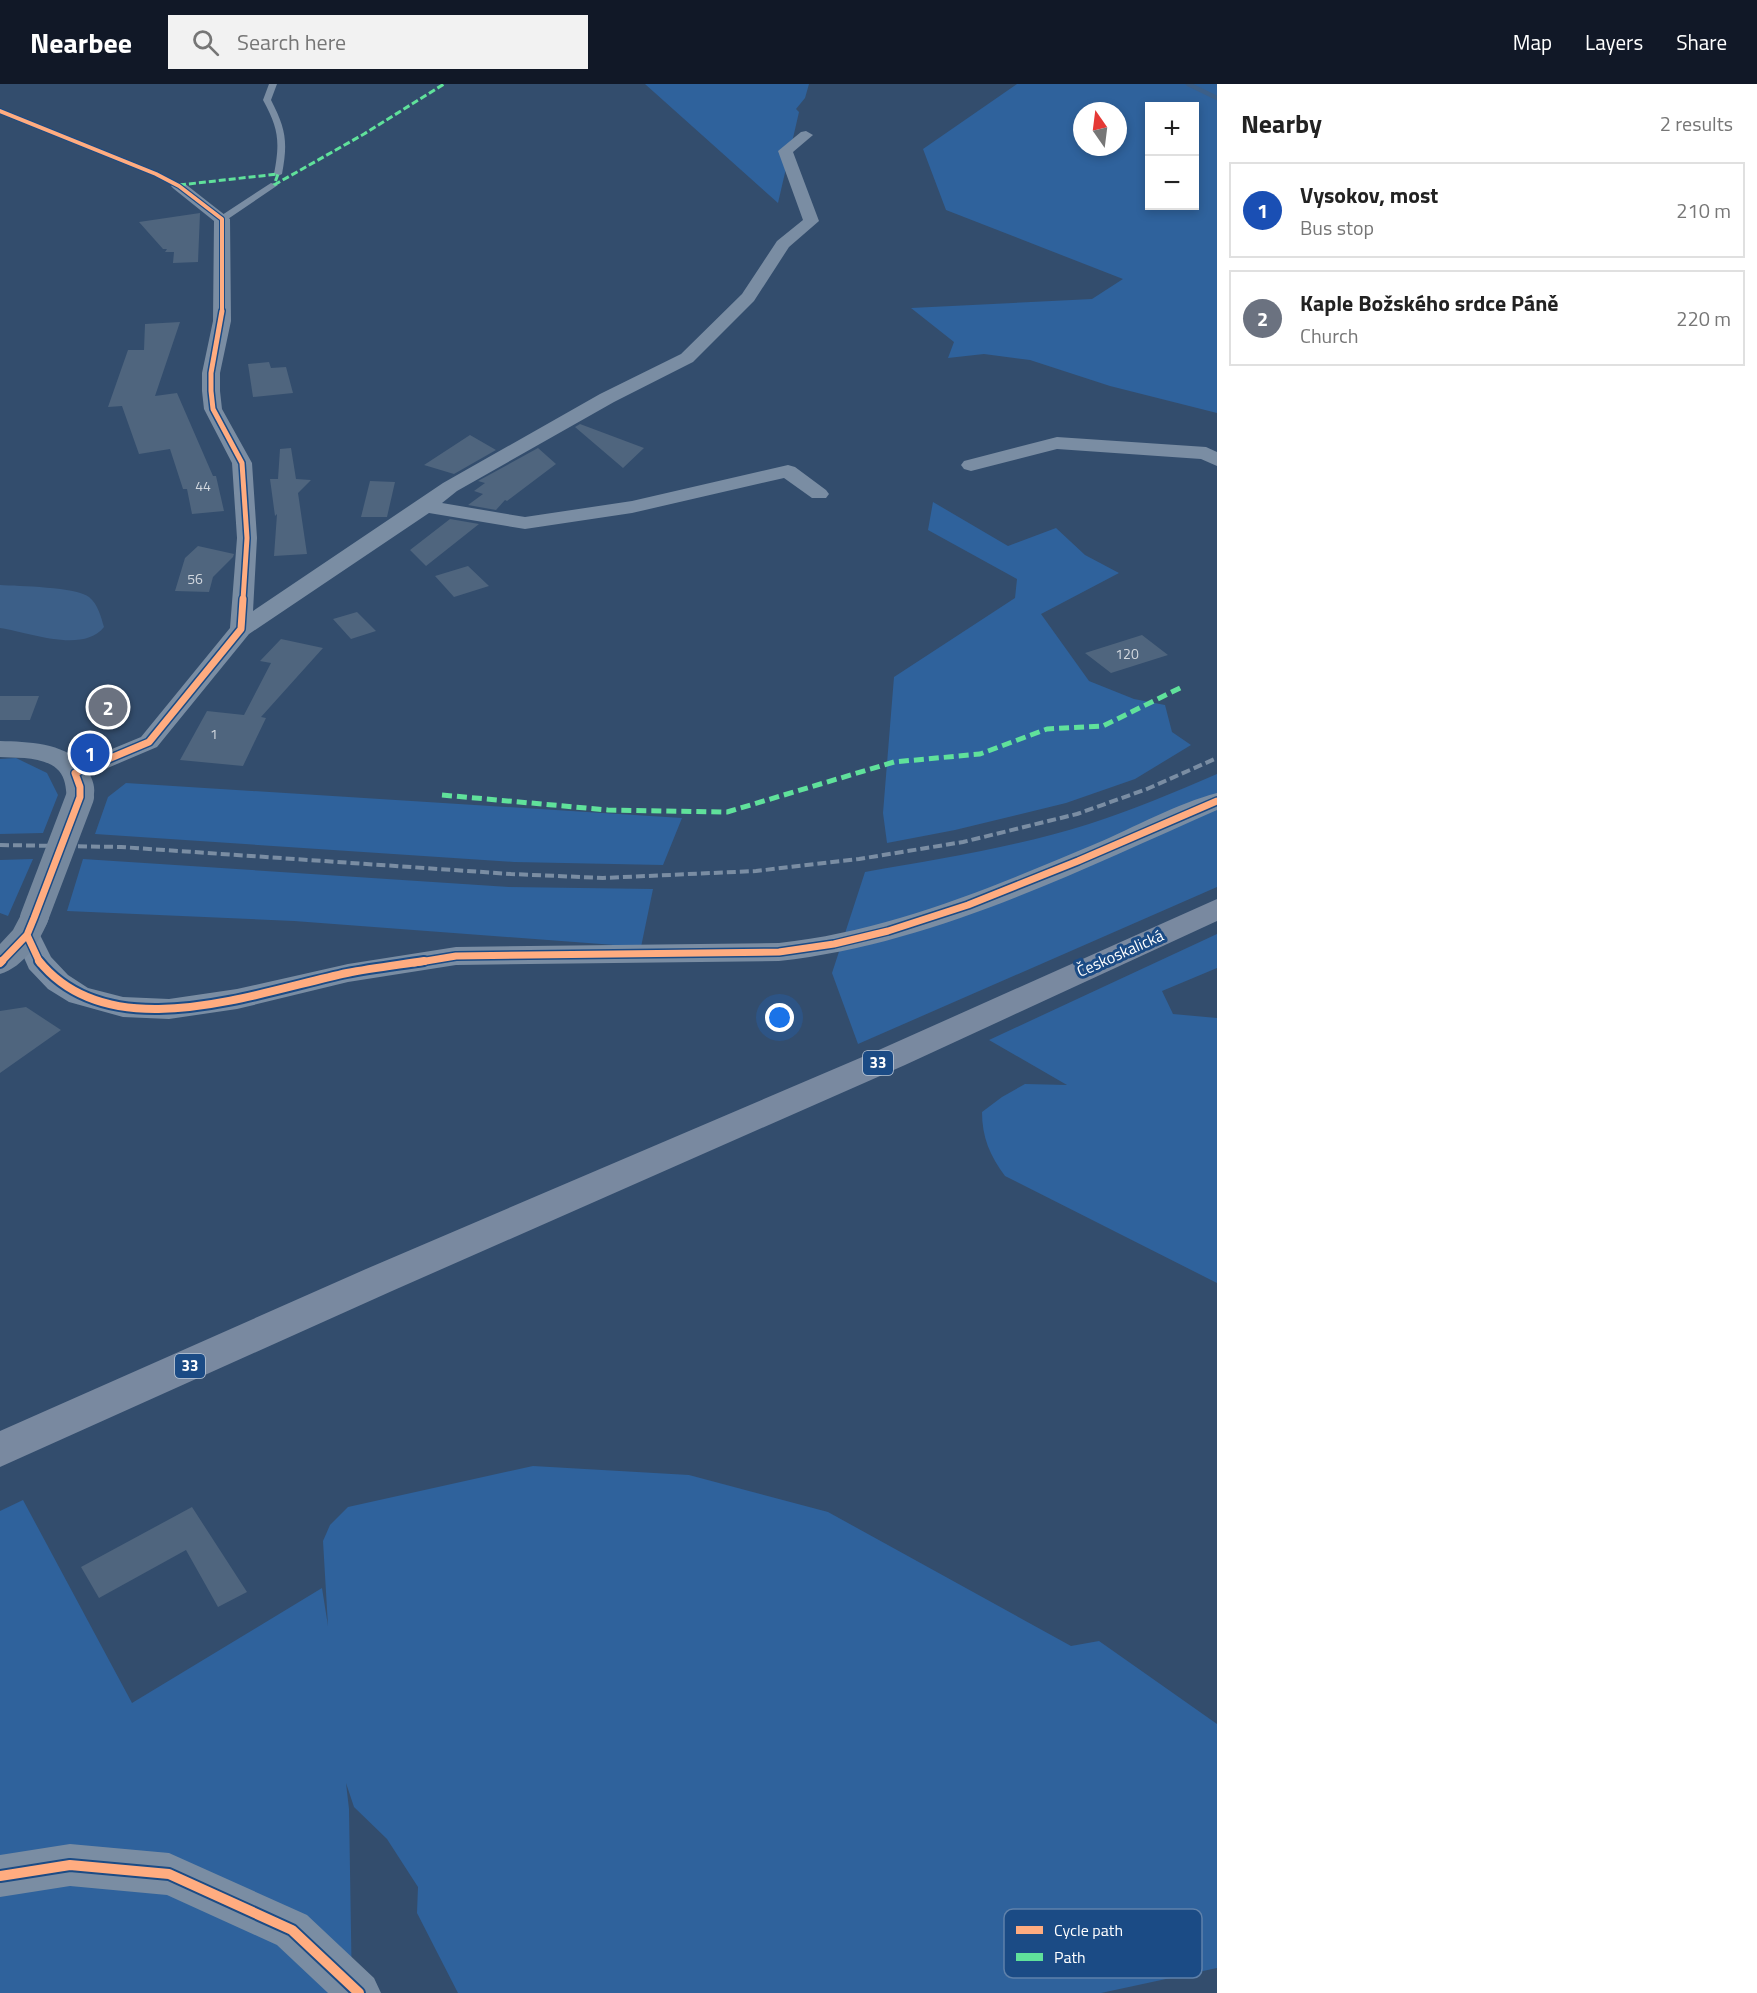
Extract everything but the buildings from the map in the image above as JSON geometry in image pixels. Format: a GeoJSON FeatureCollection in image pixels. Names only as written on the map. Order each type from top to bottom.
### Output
{"type":"FeatureCollection","features":[{"type":"Feature","properties":{"kind":"main road","name":"Českoskalická"},"geometry":{"type":"LineString","coordinates":[[0,1450],[379,1280],[893,1057],[1217,909]]}},
{"type":"Feature","properties":{"kind":"street"},"geometry":{"type":"LineString","coordinates":[[77,785],[149,742],[241,629],[450,487],[578,414],[687,358],[748,297],[783,244],[811,221],[785,151],[806,135]]}},
{"type":"Feature","properties":{"kind":"street"},"geometry":{"type":"LineString","coordinates":[[179,186],[222,219],[222,321],[211,373],[211,391],[213,409],[242,463],[248,538],[241,629]]}},
{"type":"Feature","properties":{"kind":"street"},"geometry":{"type":"LineString","coordinates":[[971,465],[1057,443],[1206,453],[1217,460]]}},
{"type":"Feature","properties":{"kind":"street"},"geometry":{"type":"LineString","coordinates":[[425,506],[525,522],[632,507],[788,471],[819,494]]}},
{"type":"Feature","properties":{"kind":"street"},"geometry":{"type":"LineString","coordinates":[[0,749],[45,753],[60,759],[70,766],[77,785],[30,926],[0,963]]}},
{"type":"Feature","properties":{"kind":"street"},"geometry":{"type":"LineString","coordinates":[[30,926],[39,962],[57,981],[79,995],[123,1007],[169,1009],[226,1001],[348,973],[456,956],[808,950],[880,934],[944,914],[1051,873],[1217,801]]}},
{"type":"Feature","properties":{"kind":"street"},"geometry":{"type":"LineString","coordinates":[[0,1876],[70,1865],[169,1874],[292,1930],[359,1993]]}},
{"type":"Feature","properties":{"kind":"lane"},"geometry":{"type":"LineString","coordinates":[[273,84],[267,100],[275,115],[283,146],[278,174]]}},
{"type":"Feature","properties":{"kind":"lane"},"geometry":{"type":"LineString","coordinates":[[222,219],[274,185]]}},
{"type":"Feature","properties":{"kind":"shaded area"},"geometry":{"type":"Polygon","coordinates":[[[645,84],[809,84],[805,98],[796,109],[799,112],[778,203],[645,84]]]}},
{"type":"Feature","properties":{"kind":"shaded area"},"geometry":{"type":"Polygon","coordinates":[[[1017,84],[1217,84],[1217,413],[1110,386],[1030,360],[984,354],[948,358],[954,342],[911,308],[1092,299],[1123,279],[946,210],[923,149],[1017,84]]]}},
{"type":"Feature","properties":{"kind":"shaded area"},"geometry":{"type":"Polygon","coordinates":[[[933,502],[1008,546],[1056,528],[1085,555],[1119,573],[1041,614],[1089,681],[1134,699],[1165,705],[1172,732],[1191,745],[1135,779],[1066,803],[955,830],[887,843],[883,813],[894,677],[1015,598],[1017,579],[928,530],[933,502]]]}},
{"type":"Feature","properties":{"kind":"shaded area"},"geometry":{"type":"Polygon","coordinates":[[[0,585],[47,588],[82,594],[95,603],[104,627],[95,635],[69,640],[40,637],[0,628],[0,585]]]}},
{"type":"Feature","properties":{"kind":"shaded area"},"geometry":{"type":"Polygon","coordinates":[[[16,758],[47,773],[58,795],[43,833],[0,834],[0,759],[16,758]]]}},
{"type":"Feature","properties":{"kind":"shaded area"},"geometry":{"type":"Polygon","coordinates":[[[1217,774],[1217,887],[858,1044],[832,973],[865,872],[978,852],[1061,832],[1122,813],[1217,774]]]}},
{"type":"Feature","properties":{"kind":"shaded area"},"geometry":{"type":"Polygon","coordinates":[[[126,783],[682,818],[663,865],[514,862],[95,834],[108,797],[126,783]]]}},
{"type":"Feature","properties":{"kind":"shaded area"},"geometry":{"type":"Polygon","coordinates":[[[33,859],[8,916],[0,913],[0,860],[33,859]]]}},
{"type":"Feature","properties":{"kind":"shaded area"},"geometry":{"type":"Polygon","coordinates":[[[83,859],[509,887],[653,889],[641,947],[294,921],[67,911],[83,859]]]}},
{"type":"Feature","properties":{"kind":"shaded area"},"geometry":{"type":"Polygon","coordinates":[[[1217,934],[1217,968],[1162,991],[1173,1014],[1217,1018],[1217,1283],[1005,1176],[988,1146],[983,1130],[982,1112],[1025,1084],[1067,1085],[989,1040],[1217,934]]]}},
{"type":"Feature","properties":{"kind":"shaded area"},"geometry":{"type":"Polygon","coordinates":[[[533,1466],[689,1475],[828,1512],[1071,1646],[1099,1641],[1217,1724],[1217,1968],[1202,1971],[1202,1909],[1004,1909],[1004,1978],[1171,1978],[1101,1993],[458,1993],[417,1913],[418,1887],[387,1839],[354,1807],[346,1783],[349,1809],[352,1993],[0,1993],[0,1511],[23,1500],[132,1703],[322,1588],[328,1626],[323,1541],[330,1525],[348,1507],[533,1466]]]}},
{"type":"Feature","properties":{"kind":"waterway"},"geometry":{"type":"LineString","coordinates":[[1188,84],[1217,98]]}},
{"type":"Feature","properties":{"kind":"railway"},"geometry":{"type":"LineString","coordinates":[[0,845],[121,847],[511,874],[603,878],[756,871],[859,859],[963,842],[1077,814],[1147,789],[1217,758]]}},
{"type":"Feature","properties":{"kind":"marked path"},"geometry":{"type":"LineString","coordinates":[[274,185],[364,134],[444,84]]}},
{"type":"Feature","properties":{"kind":"marked path"},"geometry":{"type":"LineString","coordinates":[[179,185],[278,174],[274,185]]}},
{"type":"Feature","properties":{"kind":"marked path"},"geometry":{"type":"LineString","coordinates":[[442,795],[608,810],[727,812],[894,762],[980,754],[1047,729],[1103,726],[1182,687]]}},
{"type":"Feature","properties":{"kind":"cycle path"},"geometry":{"type":"LineString","coordinates":[[0,111],[156,174],[179,186],[222,219],[222,321],[211,373],[211,391],[213,409],[242,463],[247,538],[241,629],[149,742],[75,773],[80,787],[80,797],[34,918],[27,935],[0,963]]}},
{"type":"Feature","properties":{"kind":"cycle path"},"geometry":{"type":"LineString","coordinates":[[27,935],[39,962],[58,982],[79,995],[123,1007],[169,1009],[237,999],[348,973],[456,956],[779,952],[807,949],[888,931],[994,895],[1217,801]]}},
{"type":"Feature","properties":{"kind":"cycle path"},"geometry":{"type":"LineString","coordinates":[[0,1876],[70,1865],[169,1874],[292,1930],[359,1993]]}},
{"type":"Feature","properties":{"kind":"place","name":"Kaple Božského srdce Páně"},"geometry":{"type":"Point","coordinates":[108,707]}},
{"type":"Feature","properties":{"kind":"place","name":"Vysokov, most"},"geometry":{"type":"Point","coordinates":[90,753]}}]}
